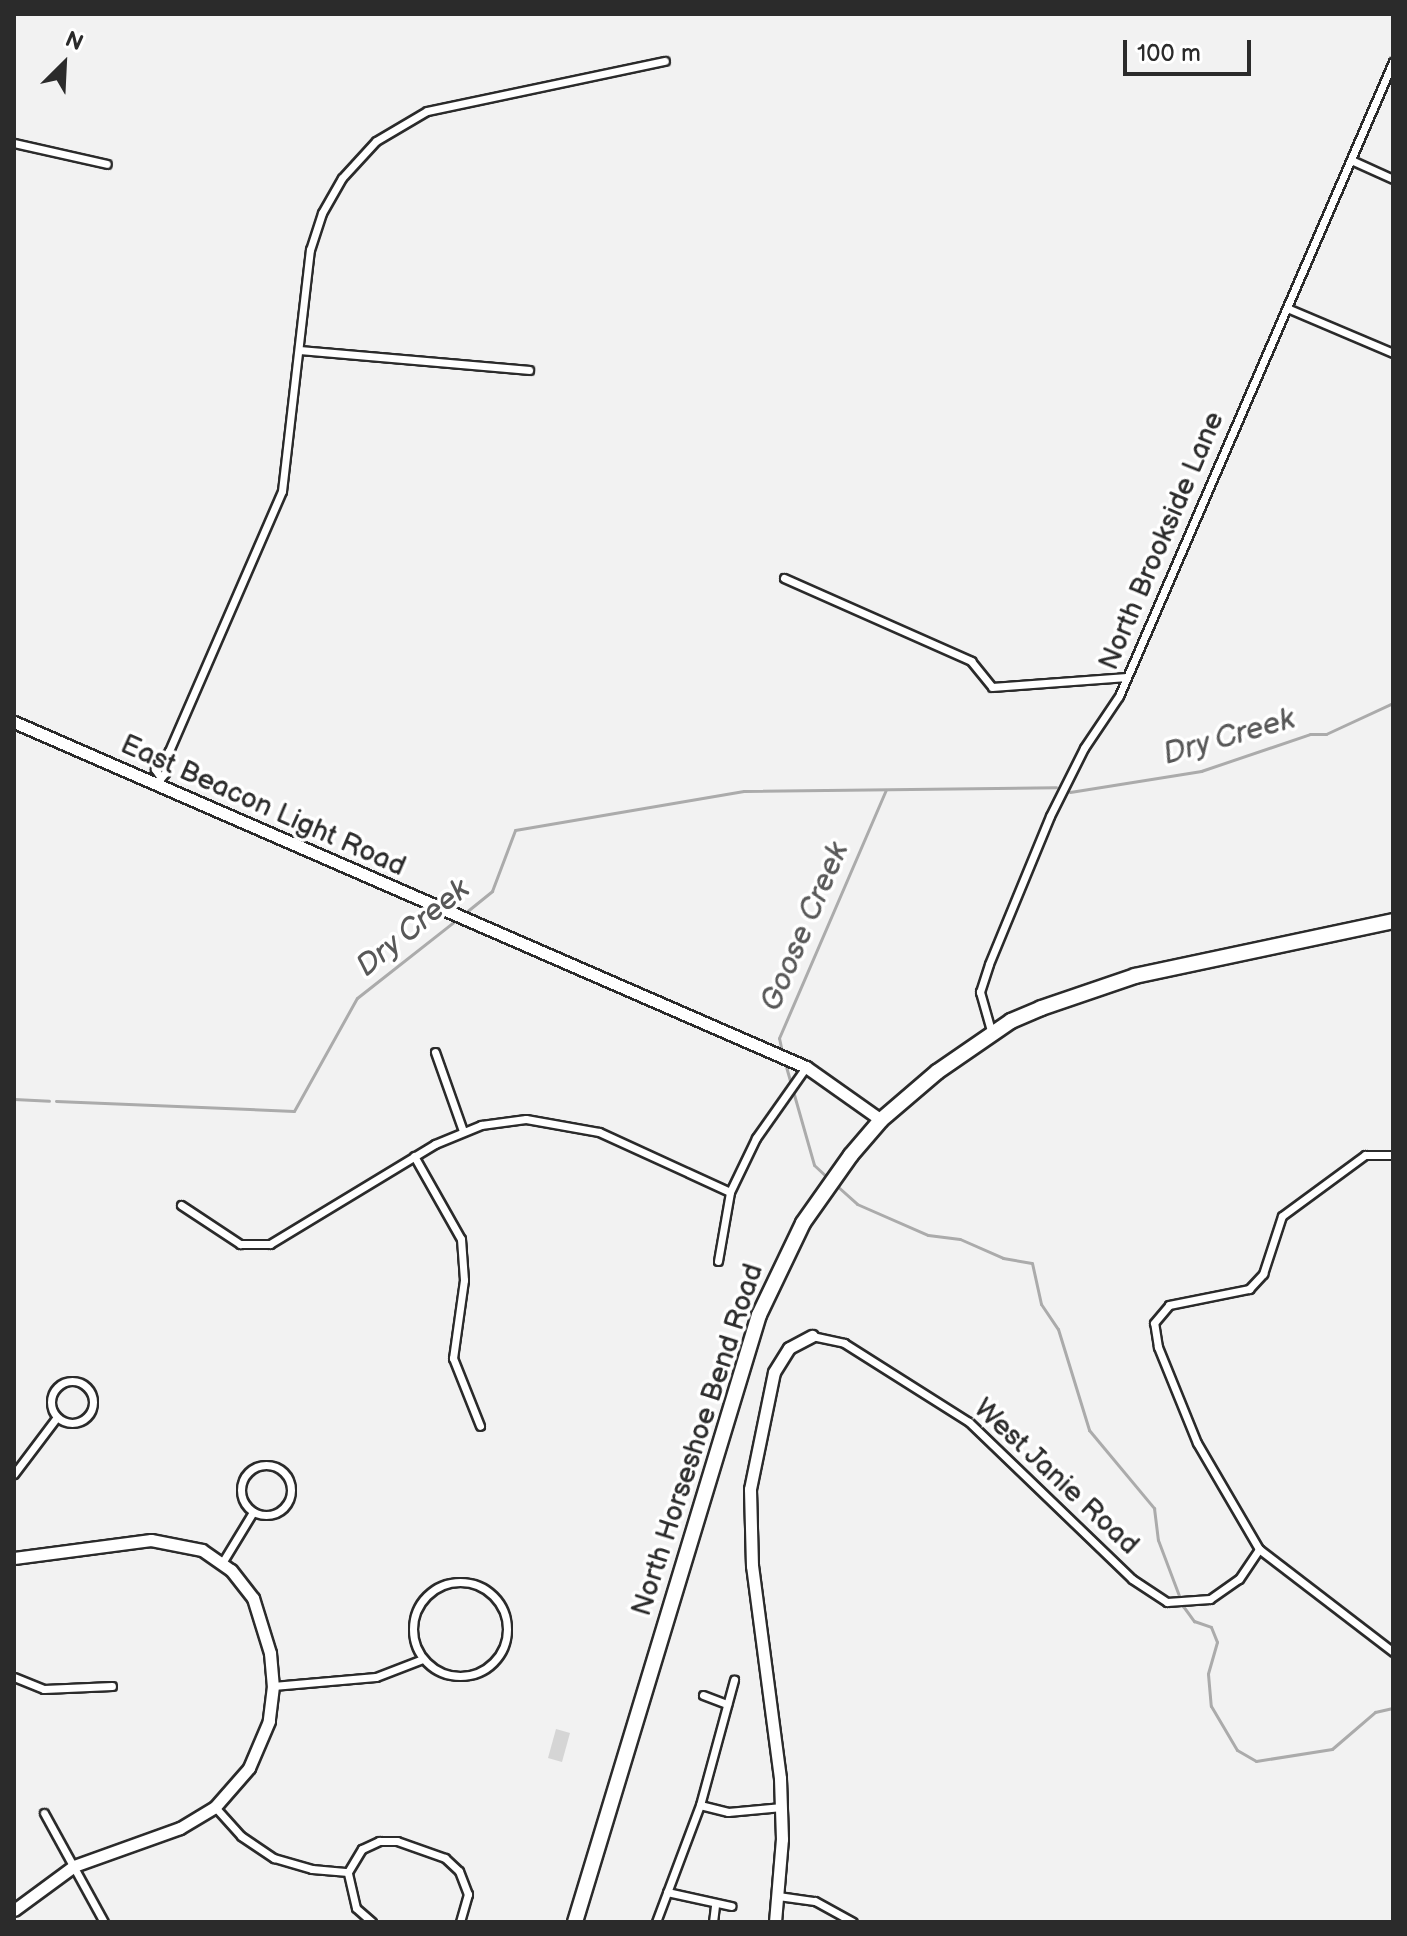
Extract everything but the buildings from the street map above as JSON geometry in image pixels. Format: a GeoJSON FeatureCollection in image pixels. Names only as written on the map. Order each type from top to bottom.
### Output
{"type":"FeatureCollection","features":[{"type":"Feature","properties":{"kind":"highway","name":"North Horseshoe Bend Road"},"geometry":{"type":"LineString","coordinates":[[575,1922],[759,1315],[810,1211],[881,1120],[992,1034],[1106,983],[1393,921]]}},
{"type":"Feature","properties":{"kind":"street"},"geometry":{"type":"LineString","coordinates":[[157,780],[165,773],[169,751],[282,491],[315,231],[342,178],[376,141],[446,104],[665,61]]}},
{"type":"Feature","properties":{"kind":"street","name":"North Brookside Lane"},"geometry":{"type":"LineString","coordinates":[[992,1034],[980,992],[1050,816],[1127,677],[1393,62]]}},
{"type":"Feature","properties":{"kind":"street"},"geometry":{"type":"LineString","coordinates":[[14,143],[107,164]]}},
{"type":"Feature","properties":{"kind":"street"},"geometry":{"type":"LineString","coordinates":[[1351,160],[1393,179]]}},
{"type":"Feature","properties":{"kind":"street"},"geometry":{"type":"LineString","coordinates":[[1287,308],[1393,353]]}},
{"type":"Feature","properties":{"kind":"street"},"geometry":{"type":"LineString","coordinates":[[300,350],[529,370]]}},
{"type":"Feature","properties":{"kind":"street"},"geometry":{"type":"LineString","coordinates":[[784,578],[971,661],[992,687],[1127,677]]}},
{"type":"Feature","properties":{"kind":"street","name":"East Beacon Light Road"},"geometry":{"type":"LineString","coordinates":[[14,722],[157,780],[468,923],[806,1067],[881,1120]]}},
{"type":"Feature","properties":{"kind":"street"},"geometry":{"type":"LineString","coordinates":[[435,1052],[463,1131]]}},
{"type":"Feature","properties":{"kind":"street","name":"North Horseshoe Bend Road"},"geometry":{"type":"LineString","coordinates":[[718,1261],[730,1192],[756,1138],[806,1067]]}},
{"type":"Feature","properties":{"kind":"street"},"geometry":{"type":"LineString","coordinates":[[181,1205],[227,1237],[261,1246],[281,1239],[414,1156],[463,1131],[526,1119],[580,1126],[730,1192]]}},
{"type":"Feature","properties":{"kind":"street"},"geometry":{"type":"LineString","coordinates":[[1393,1155],[1365,1155],[1282,1216],[1263,1274],[1249,1289],[1169,1305],[1156,1315],[1158,1347],[1197,1443],[1259,1549],[1393,1652]]}},
{"type":"Feature","properties":{"kind":"street"},"geometry":{"type":"LineString","coordinates":[[414,1156],[461,1239],[465,1266],[453,1358],[480,1426]]}},
{"type":"Feature","properties":{"kind":"street","name":"North Horseshoe Bend Road"},"geometry":{"type":"LineString","coordinates":[[775,1922],[782,1807],[752,1566],[750,1489],[774,1372],[789,1348],[812,1336]]}},
{"type":"Feature","properties":{"kind":"street","name":"West Janie Road"},"geometry":{"type":"LineString","coordinates":[[812,1336],[844,1343],[969,1422],[1132,1579],[1167,1602],[1210,1599],[1239,1579],[1259,1549]]}},
{"type":"Feature","properties":{"kind":"street"},"geometry":{"type":"LineString","coordinates":[[79,1382],[90,1390],[92,1410],[83,1420],[70,1423],[57,1417],[51,1404],[59,1386],[79,1382]]}},
{"type":"Feature","properties":{"kind":"street"},"geometry":{"type":"LineString","coordinates":[[14,1474],[57,1417]]}},
{"type":"Feature","properties":{"kind":"street"},"geometry":{"type":"LineString","coordinates":[[265,1465],[277,1467],[291,1489],[287,1504],[279,1512],[253,1512],[241,1495],[245,1476],[265,1465]]}},
{"type":"Feature","properties":{"kind":"street"},"geometry":{"type":"LineString","coordinates":[[222,1563],[253,1512]]}},
{"type":"Feature","properties":{"kind":"street"},"geometry":{"type":"LineString","coordinates":[[14,1558],[151,1540],[190,1546],[222,1563],[258,1609],[273,1686],[269,1721],[249,1768],[215,1807],[180,1828],[74,1866],[14,1910]]}},
{"type":"Feature","properties":{"kind":"street"},"geometry":{"type":"LineString","coordinates":[[451,1582],[479,1585],[500,1604],[508,1631],[498,1657],[488,1667],[475,1674],[447,1674],[423,1659],[416,1647],[414,1619],[418,1606],[438,1587],[451,1582]]}},
{"type":"Feature","properties":{"kind":"street"},"geometry":{"type":"LineString","coordinates":[[273,1686],[376,1677],[423,1659]]}},
{"type":"Feature","properties":{"kind":"street"},"geometry":{"type":"LineString","coordinates":[[14,1677],[44,1689],[112,1686]]}},
{"type":"Feature","properties":{"kind":"street"},"geometry":{"type":"LineString","coordinates":[[656,1922],[700,1805],[734,1680]]}},
{"type":"Feature","properties":{"kind":"street"},"geometry":{"type":"LineString","coordinates":[[703,1695],[727,1704]]}},
{"type":"Feature","properties":{"kind":"street"},"geometry":{"type":"LineString","coordinates":[[700,1805],[728,1812],[782,1807]]}},
{"type":"Feature","properties":{"kind":"street"},"geometry":{"type":"LineString","coordinates":[[215,1807],[241,1836],[274,1858],[312,1869],[348,1872]]}},
{"type":"Feature","properties":{"kind":"street"},"geometry":{"type":"LineString","coordinates":[[44,1813],[104,1922]]}},
{"type":"Feature","properties":{"kind":"street"},"geometry":{"type":"LineString","coordinates":[[372,1922],[356,1908],[348,1872],[362,1849],[379,1841],[408,1843],[445,1858],[459,1871],[468,1894],[460,1922]]}},
{"type":"Feature","properties":{"kind":"street"},"geometry":{"type":"LineString","coordinates":[[667,1892],[715,1905],[731,1906]]}},
{"type":"Feature","properties":{"kind":"street"},"geometry":{"type":"LineString","coordinates":[[778,1896],[815,1901],[853,1922]]}},
{"type":"Feature","properties":{"kind":"street"},"geometry":{"type":"LineString","coordinates":[[713,1922],[715,1905]]}},
{"type":"Feature","properties":{"kind":"shaded area"},"geometry":{"type":"Polygon","coordinates":[[[556,1729],[570,1733],[562,1762],[548,1758],[556,1729]]]}},
{"type":"Feature","properties":{"kind":"waterway","name":"Dry Creek"},"geometry":{"type":"LineString","coordinates":[[1070,792],[1201,771],[1310,734],[1326,734],[1393,703]]}},
{"type":"Feature","properties":{"kind":"waterway","name":"Dry Creek"},"geometry":{"type":"LineString","coordinates":[[465,913],[492,891],[515,830],[744,791],[1056,787]]}},
{"type":"Feature","properties":{"kind":"waterway","name":"Goose Creek"},"geometry":{"type":"LineString","coordinates":[[782,1052],[779,1038],[886,790]]}},
{"type":"Feature","properties":{"kind":"waterway","name":"Dry Creek"},"geometry":{"type":"LineString","coordinates":[[56,1101],[294,1111],[357,998],[456,920]]}},
{"type":"Feature","properties":{"kind":"waterway","name":"Goose Creek"},"geometry":{"type":"LineString","coordinates":[[785,1063],[814,1165],[827,1177]]}},
{"type":"Feature","properties":{"kind":"waterway","name":"Dry Creek"},"geometry":{"type":"LineString","coordinates":[[14,1099],[49,1101]]}},
{"type":"Feature","properties":{"kind":"waterway","name":"Goose Creek"},"geometry":{"type":"LineString","coordinates":[[836,1185],[857,1204],[928,1235],[960,1239],[1003,1258],[1032,1263],[1041,1304],[1058,1329],[1089,1430],[1154,1508],[1158,1540],[1183,1606],[1194,1621],[1211,1627],[1217,1642],[1208,1674],[1211,1706],[1237,1750],[1256,1761],[1332,1749],[1375,1712],[1393,1708]]}}]}
